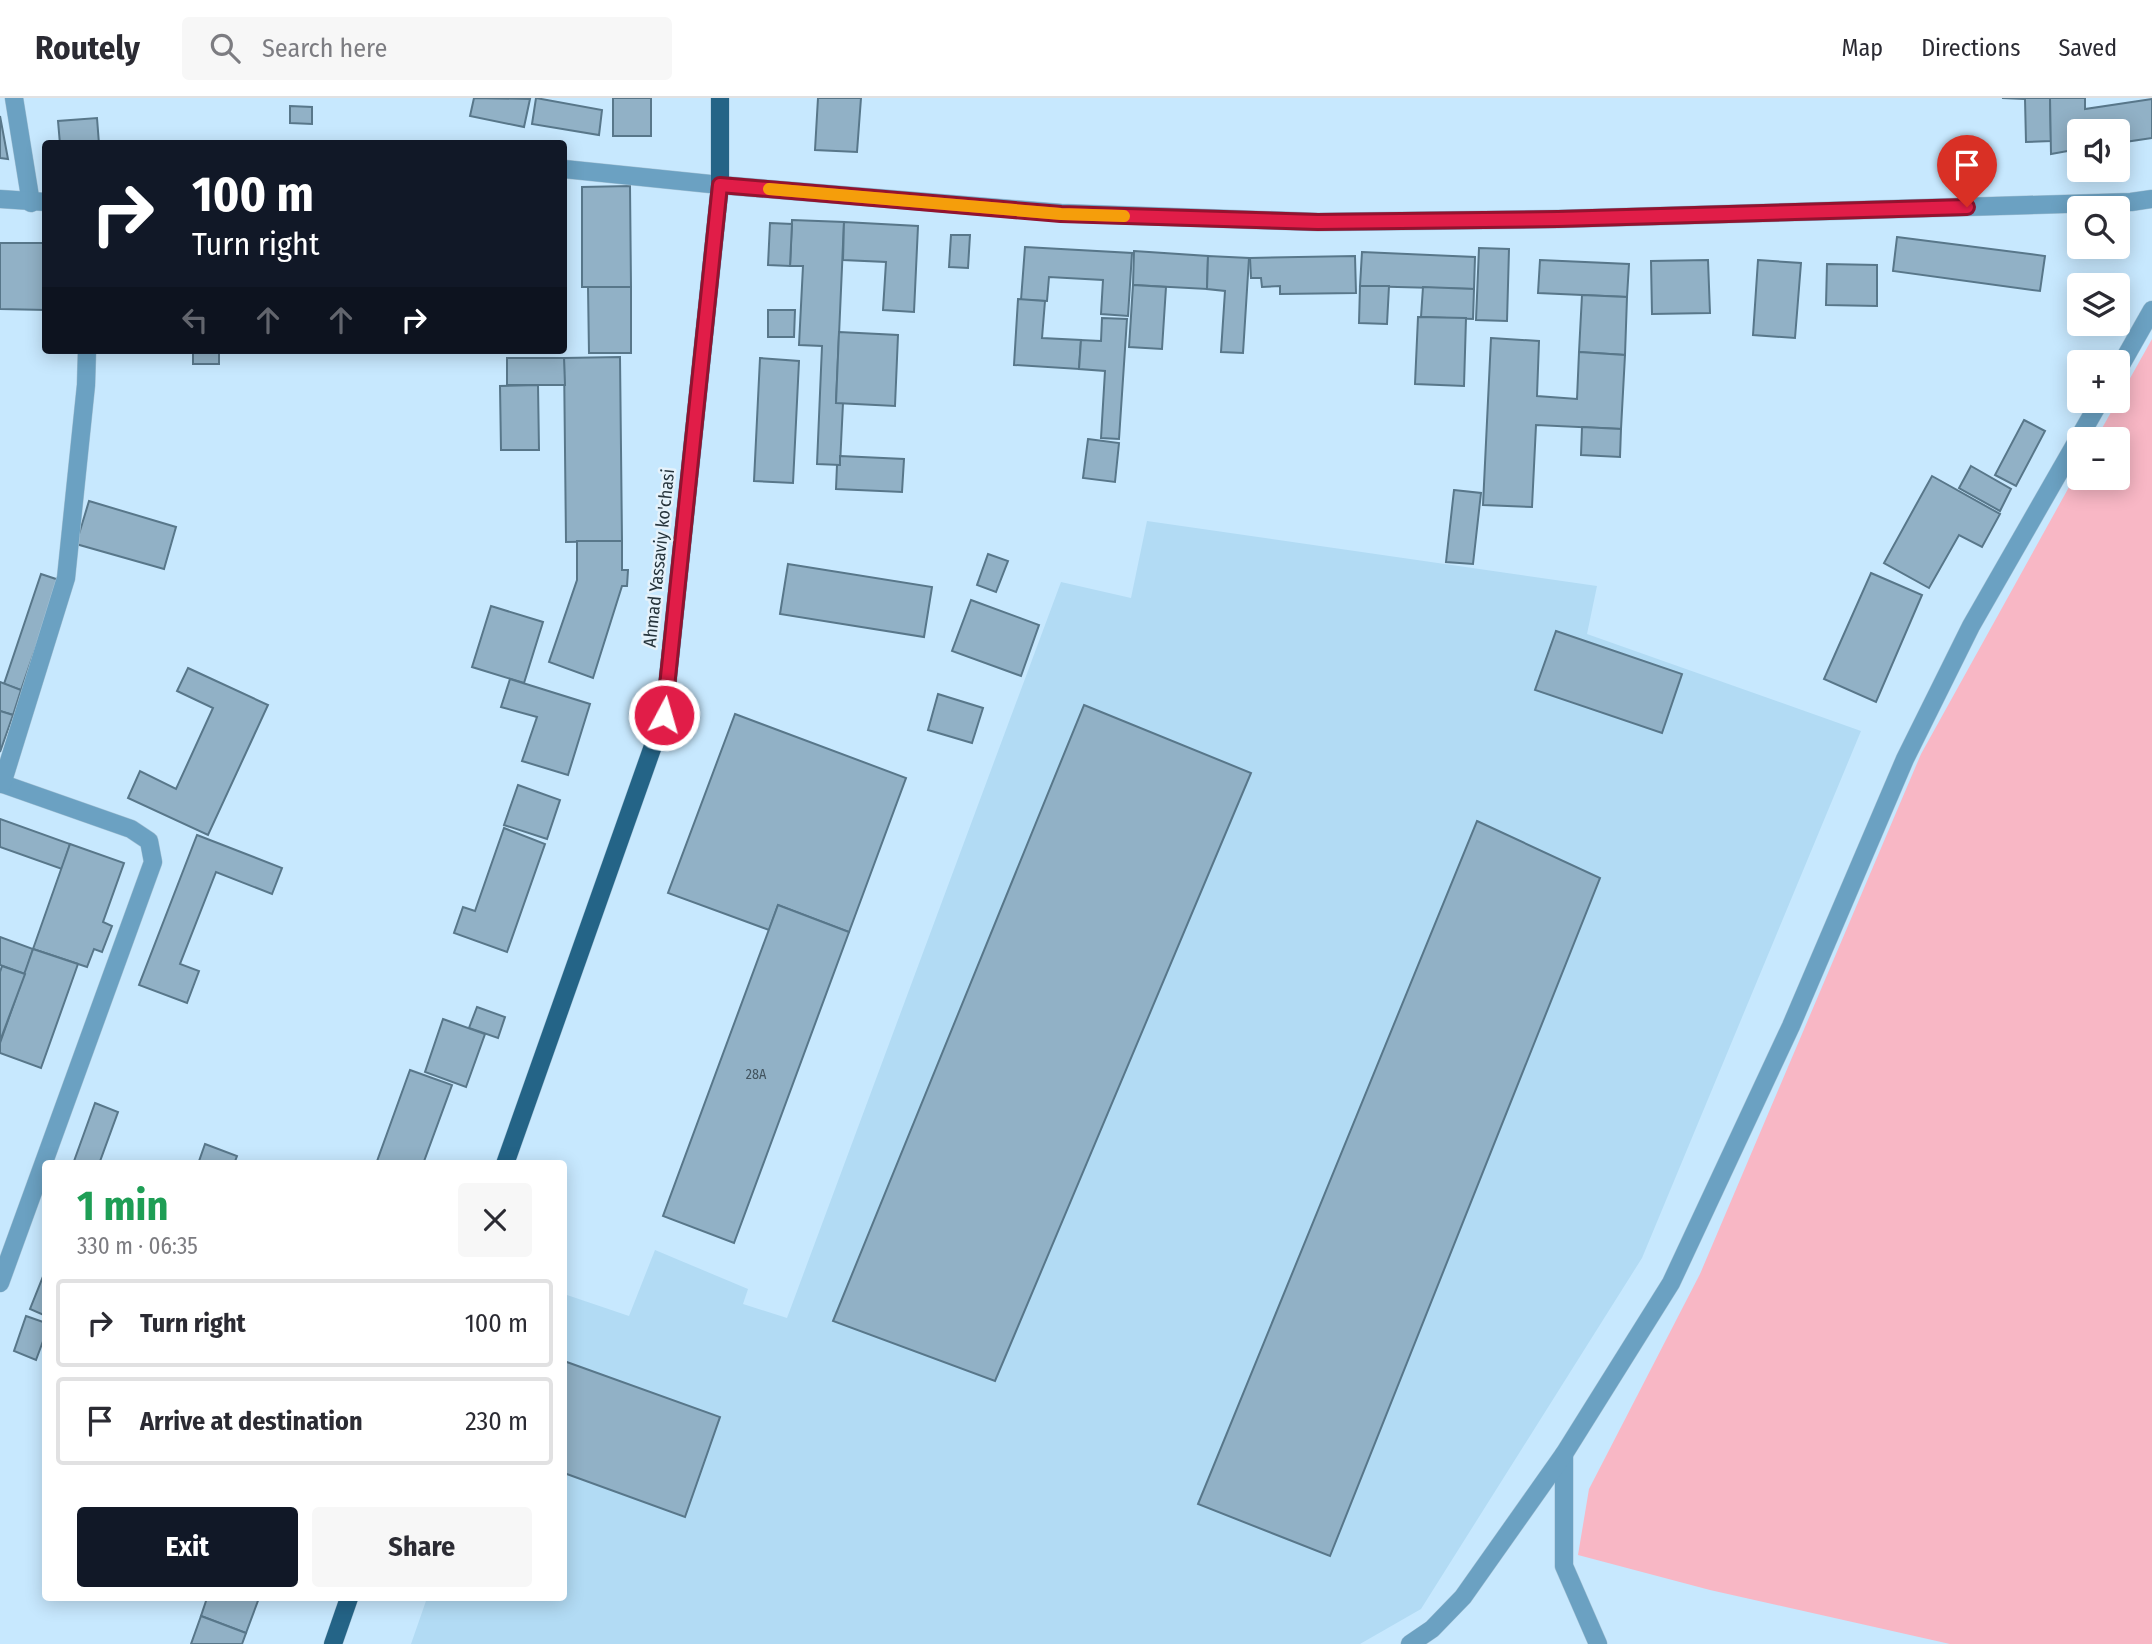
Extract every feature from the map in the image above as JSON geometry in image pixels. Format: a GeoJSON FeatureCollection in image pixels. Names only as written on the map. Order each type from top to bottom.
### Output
{"type":"FeatureCollection","features":[{"type":"Feature","properties":{"kind":"main road","name":"Ahmad Yassaviy ko'chasi"},"geometry":{"type":"LineString","coordinates":[[506,1160],[664,715],[720,185],[720,98]]}},
{"type":"Feature","properties":{"kind":"main road"},"geometry":{"type":"LineString","coordinates":[[332,1644],[348,1601]]}},
{"type":"Feature","properties":{"kind":"street"},"geometry":{"type":"LineString","coordinates":[[0,199],[38,202],[14,98]]}},
{"type":"Feature","properties":{"kind":"street"},"geometry":{"type":"LineString","coordinates":[[567,169],[1061,214],[1318,222],[1586,218],[2117,203],[2152,199]]}},
{"type":"Feature","properties":{"kind":"street"},"geometry":{"type":"LineString","coordinates":[[2129,350],[2152,310]]}},
{"type":"Feature","properties":{"kind":"street"},"geometry":{"type":"LineString","coordinates":[[45,1160],[153,862],[149,841],[131,829],[1,783],[66,578],[87,354]]}},
{"type":"Feature","properties":{"kind":"street"},"geometry":{"type":"LineString","coordinates":[[1410,1644],[1432,1629],[1462,1597],[1564,1454],[1671,1283],[1791,1026],[1905,759],[1971,626],[2093,413]]}},
{"type":"Feature","properties":{"kind":"street"},"geometry":{"type":"LineString","coordinates":[[0,1283],[42,1167]]}},
{"type":"Feature","properties":{"kind":"street"},"geometry":{"type":"LineString","coordinates":[[1564,1454],[1564,1566],[1598,1644]]}},
{"type":"Feature","properties":{"kind":"shaded area"},"geometry":{"type":"Polygon","coordinates":[[[2152,339],[2152,1644],[1950,1644],[1710,1590],[1578,1555],[1589,1489],[1700,1274],[1921,754],[2067,490],[2130,490],[2130,427],[2103,427],[2111,413],[2130,413],[2130,378],[2152,339]]]}},
{"type":"Feature","properties":{"kind":"shaded area"},"geometry":{"type":"Polygon","coordinates":[[[1147,521],[1597,586],[1587,634],[1861,731],[1642,1258],[1421,1609],[1360,1644],[411,1644],[426,1601],[567,1601],[567,1295],[629,1316],[655,1250],[748,1289],[743,1304],[787,1318],[1061,582],[1131,598],[1147,521]]]}},
{"type":"Feature","properties":{"kind":"building"},"geometry":{"type":"Polygon","coordinates":[[[474,98],[530,99],[524,127],[470,116],[474,98]]]}},
{"type":"Feature","properties":{"kind":"building"},"geometry":{"type":"Polygon","coordinates":[[[536,98],[602,110],[599,135],[532,124],[536,98]]]}},
{"type":"Feature","properties":{"kind":"building"},"geometry":{"type":"Polygon","coordinates":[[[613,98],[651,98],[651,136],[613,136],[613,98]]]}},
{"type":"Feature","properties":{"kind":"building"},"geometry":{"type":"Polygon","coordinates":[[[818,98],[861,98],[857,152],[815,150],[818,98]]]}},
{"type":"Feature","properties":{"kind":"building"},"geometry":{"type":"Polygon","coordinates":[[[2002,98],[2050,98],[2051,141],[2026,142],[2025,99],[2002,98]]]}},
{"type":"Feature","properties":{"kind":"building"},"geometry":{"type":"Polygon","coordinates":[[[2050,98],[2085,98],[2085,109],[2152,99],[2152,138],[2130,141],[2130,119],[2067,119],[2067,151],[2051,154],[2050,98]]]}},
{"type":"Feature","properties":{"kind":"building"},"geometry":{"type":"Polygon","coordinates":[[[290,106],[312,107],[312,124],[290,123],[290,106]]]}},
{"type":"Feature","properties":{"kind":"building"},"geometry":{"type":"Polygon","coordinates":[[[0,116],[8,159],[0,158],[0,116]]]}},
{"type":"Feature","properties":{"kind":"building"},"geometry":{"type":"Polygon","coordinates":[[[97,118],[99,140],[60,140],[58,121],[97,118]]]}},
{"type":"Feature","properties":{"kind":"building"},"geometry":{"type":"Polygon","coordinates":[[[630,186],[631,287],[582,287],[582,187],[630,186]]]}},
{"type":"Feature","properties":{"kind":"building"},"geometry":{"type":"Polygon","coordinates":[[[792,220],[844,222],[836,403],[843,403],[840,465],[817,464],[822,346],[799,345],[803,266],[790,266],[792,220]]]}},
{"type":"Feature","properties":{"kind":"building"},"geometry":{"type":"Polygon","coordinates":[[[844,222],[918,226],[914,312],[883,310],[886,262],[843,260],[844,222]]]}},
{"type":"Feature","properties":{"kind":"building"},"geometry":{"type":"Polygon","coordinates":[[[770,223],[792,224],[790,266],[768,265],[770,223]]]}},
{"type":"Feature","properties":{"kind":"building"},"geometry":{"type":"Polygon","coordinates":[[[951,235],[970,235],[968,268],[949,267],[951,235]]]}},
{"type":"Feature","properties":{"kind":"building"},"geometry":{"type":"Polygon","coordinates":[[[1897,237],[2045,256],[2040,291],[1893,271],[1897,237]]]}},
{"type":"Feature","properties":{"kind":"building"},"geometry":{"type":"Polygon","coordinates":[[[0,243],[42,243],[42,310],[0,309],[0,243]]]}},
{"type":"Feature","properties":{"kind":"building"},"geometry":{"type":"Polygon","coordinates":[[[1025,247],[1132,253],[1128,316],[1101,314],[1103,280],[1049,277],[1047,301],[1021,300],[1025,247]]]}},
{"type":"Feature","properties":{"kind":"building"},"geometry":{"type":"Polygon","coordinates":[[[1479,248],[1509,249],[1507,321],[1476,320],[1479,248]]]}},
{"type":"Feature","properties":{"kind":"building"},"geometry":{"type":"Polygon","coordinates":[[[1134,251],[1208,256],[1207,289],[1133,285],[1134,251]]]}},
{"type":"Feature","properties":{"kind":"building"},"geometry":{"type":"Polygon","coordinates":[[[1362,252],[1475,257],[1474,289],[1360,286],[1362,252]]]}},
{"type":"Feature","properties":{"kind":"building"},"geometry":{"type":"Polygon","coordinates":[[[1208,256],[1249,258],[1243,353],[1221,352],[1225,291],[1207,289],[1208,256]]]}},
{"type":"Feature","properties":{"kind":"building"},"geometry":{"type":"Polygon","coordinates":[[[1355,256],[1356,293],[1280,294],[1280,286],[1262,287],[1261,278],[1251,278],[1250,258],[1355,256]]]}},
{"type":"Feature","properties":{"kind":"building"},"geometry":{"type":"Polygon","coordinates":[[[1540,260],[1629,264],[1627,297],[1538,293],[1540,260]]]}},
{"type":"Feature","properties":{"kind":"building"},"geometry":{"type":"Polygon","coordinates":[[[1708,260],[1710,313],[1652,314],[1651,261],[1708,260]]]}},
{"type":"Feature","properties":{"kind":"building"},"geometry":{"type":"Polygon","coordinates":[[[1758,260],[1801,263],[1795,338],[1753,335],[1758,260]]]}},
{"type":"Feature","properties":{"kind":"building"},"geometry":{"type":"Polygon","coordinates":[[[1827,264],[1877,265],[1877,306],[1826,305],[1827,264]]]}},
{"type":"Feature","properties":{"kind":"building"},"geometry":{"type":"Polygon","coordinates":[[[1133,285],[1166,287],[1162,349],[1129,347],[1133,285]]]}},
{"type":"Feature","properties":{"kind":"building"},"geometry":{"type":"Polygon","coordinates":[[[1360,286],[1389,286],[1387,324],[1359,323],[1360,286]]]}},
{"type":"Feature","properties":{"kind":"building"},"geometry":{"type":"Polygon","coordinates":[[[588,287],[631,287],[631,353],[589,353],[588,287]]]}},
{"type":"Feature","properties":{"kind":"building"},"geometry":{"type":"Polygon","coordinates":[[[1423,287],[1474,289],[1473,319],[1421,317],[1423,287]]]}},
{"type":"Feature","properties":{"kind":"building"},"geometry":{"type":"Polygon","coordinates":[[[1582,295],[1627,297],[1625,355],[1579,352],[1582,295]]]}},
{"type":"Feature","properties":{"kind":"building"},"geometry":{"type":"Polygon","coordinates":[[[1018,299],[1045,301],[1042,338],[1081,340],[1079,369],[1014,365],[1018,299]]]}},
{"type":"Feature","properties":{"kind":"building"},"geometry":{"type":"Polygon","coordinates":[[[768,310],[795,310],[794,337],[768,337],[768,310]]]}},
{"type":"Feature","properties":{"kind":"building"},"geometry":{"type":"Polygon","coordinates":[[[1418,317],[1466,318],[1464,386],[1415,384],[1418,317]]]}},
{"type":"Feature","properties":{"kind":"building"},"geometry":{"type":"Polygon","coordinates":[[[1102,318],[1127,319],[1119,439],[1101,438],[1105,371],[1079,369],[1081,340],[1101,341],[1102,318]]]}},
{"type":"Feature","properties":{"kind":"building"},"geometry":{"type":"Polygon","coordinates":[[[839,332],[898,335],[895,406],[836,403],[839,332]]]}},
{"type":"Feature","properties":{"kind":"building"},"geometry":{"type":"Polygon","coordinates":[[[1491,338],[1539,341],[1537,396],[1577,399],[1579,352],[1625,355],[1621,429],[1536,425],[1532,507],[1483,505],[1491,338]]]}},
{"type":"Feature","properties":{"kind":"building"},"geometry":{"type":"Polygon","coordinates":[[[193,354],[219,354],[219,364],[193,364],[193,354]]]}},
{"type":"Feature","properties":{"kind":"building"},"geometry":{"type":"Polygon","coordinates":[[[620,357],[622,541],[566,542],[564,358],[620,357]]]}},
{"type":"Feature","properties":{"kind":"building"},"geometry":{"type":"Polygon","coordinates":[[[507,358],[564,358],[565,385],[507,385],[507,358]]]}},
{"type":"Feature","properties":{"kind":"building"},"geometry":{"type":"Polygon","coordinates":[[[760,358],[799,361],[793,483],[754,481],[760,358]]]}},
{"type":"Feature","properties":{"kind":"building"},"geometry":{"type":"Polygon","coordinates":[[[538,385],[539,450],[501,450],[500,386],[538,385]]]}},
{"type":"Feature","properties":{"kind":"building"},"geometry":{"type":"Polygon","coordinates":[[[2024,420],[2045,431],[2016,486],[1995,475],[2024,420]]]}},
{"type":"Feature","properties":{"kind":"building"},"geometry":{"type":"Polygon","coordinates":[[[1582,427],[1621,429],[1620,457],[1581,455],[1582,427]]]}},
{"type":"Feature","properties":{"kind":"building"},"geometry":{"type":"Polygon","coordinates":[[[1088,439],[1119,443],[1115,482],[1083,478],[1088,439]]]}},
{"type":"Feature","properties":{"kind":"building"},"geometry":{"type":"Polygon","coordinates":[[[840,456],[904,459],[902,492],[836,489],[840,456]]]}},
{"type":"Feature","properties":{"kind":"building"},"geometry":{"type":"Polygon","coordinates":[[[1971,466],[2011,489],[2000,511],[1959,488],[1971,466]]]}},
{"type":"Feature","properties":{"kind":"building"},"geometry":{"type":"Polygon","coordinates":[[[1932,476],[2000,514],[1982,547],[1959,535],[1929,588],[1884,563],[1932,476]]]}},
{"type":"Feature","properties":{"kind":"building"},"geometry":{"type":"Polygon","coordinates":[[[1454,490],[1481,493],[1473,564],[1446,562],[1454,490]]]}},
{"type":"Feature","properties":{"kind":"building"},"geometry":{"type":"Polygon","coordinates":[[[89,501],[176,527],[164,569],[76,544],[89,501]]]}},
{"type":"Feature","properties":{"kind":"building"},"geometry":{"type":"Polygon","coordinates":[[[577,541],[622,541],[622,570],[628,570],[627,586],[622,586],[593,678],[549,662],[577,580],[577,541]]]}},
{"type":"Feature","properties":{"kind":"building"},"geometry":{"type":"Polygon","coordinates":[[[988,554],[1008,561],[996,592],[977,585],[988,554]]]}},
{"type":"Feature","properties":{"kind":"building"},"geometry":{"type":"Polygon","coordinates":[[[788,564],[932,587],[924,637],[780,614],[788,564]]]}},
{"type":"Feature","properties":{"kind":"building"},"geometry":{"type":"Polygon","coordinates":[[[1871,573],[1922,595],[1876,702],[1824,679],[1871,573]]]}},
{"type":"Feature","properties":{"kind":"building"},"geometry":{"type":"Polygon","coordinates":[[[41,574],[59,580],[21,690],[4,684],[41,574]]]}},
{"type":"Feature","properties":{"kind":"building"},"geometry":{"type":"Polygon","coordinates":[[[971,600],[1039,625],[1021,676],[952,651],[971,600]]]}},
{"type":"Feature","properties":{"kind":"building"},"geometry":{"type":"Polygon","coordinates":[[[491,606],[543,622],[524,683],[472,667],[491,606]]]}},
{"type":"Feature","properties":{"kind":"building"},"geometry":{"type":"Polygon","coordinates":[[[1556,631],[1682,674],[1662,733],[1535,690],[1556,631]]]}},
{"type":"Feature","properties":{"kind":"building"},"geometry":{"type":"Polygon","coordinates":[[[188,668],[268,705],[208,835],[128,798],[140,771],[176,789],[213,708],[177,691],[188,668]]]}},
{"type":"Feature","properties":{"kind":"building"},"geometry":{"type":"Polygon","coordinates":[[[510,679],[590,704],[568,775],[522,761],[537,717],[501,707],[510,679]]]}},
{"type":"Feature","properties":{"kind":"building"},"geometry":{"type":"Polygon","coordinates":[[[0,682],[21,690],[13,715],[0,711],[0,682]]]}},
{"type":"Feature","properties":{"kind":"building"},"geometry":{"type":"Polygon","coordinates":[[[938,694],[983,708],[972,743],[928,730],[938,694]]]}},
{"type":"Feature","properties":{"kind":"building"},"geometry":{"type":"Polygon","coordinates":[[[1084,705],[1251,773],[995,1381],[833,1321],[1084,705]]]}},
{"type":"Feature","properties":{"kind":"building"},"geometry":{"type":"Polygon","coordinates":[[[0,711],[13,715],[0,752],[0,711]]]}},
{"type":"Feature","properties":{"kind":"building"},"geometry":{"type":"Polygon","coordinates":[[[735,714],[906,778],[849,932],[778,905],[769,930],[668,893],[735,714]]]}},
{"type":"Feature","properties":{"kind":"building"},"geometry":{"type":"Polygon","coordinates":[[[518,785],[560,800],[547,839],[504,825],[518,785]]]}},
{"type":"Feature","properties":{"kind":"building"},"geometry":{"type":"Polygon","coordinates":[[[0,819],[70,844],[62,869],[0,847],[0,819]]]}},
{"type":"Feature","properties":{"kind":"building"},"geometry":{"type":"Polygon","coordinates":[[[1477,821],[1600,878],[1330,1556],[1198,1504],[1477,821]]]}},
{"type":"Feature","properties":{"kind":"building"},"geometry":{"type":"Polygon","coordinates":[[[504,828],[545,844],[507,952],[454,933],[463,907],[475,911],[504,828]]]}},
{"type":"Feature","properties":{"kind":"building"},"geometry":{"type":"Polygon","coordinates":[[[197,835],[282,868],[272,894],[216,872],[180,964],[199,971],[187,1003],[139,985],[197,835]]]}},
{"type":"Feature","properties":{"kind":"building"},"geometry":{"type":"Polygon","coordinates":[[[70,844],[124,863],[103,922],[112,926],[102,952],[94,949],[87,967],[33,949],[70,844]]]}},
{"type":"Feature","properties":{"kind":"building"},"geometry":{"type":"Polygon","coordinates":[[[778,905],[849,932],[734,1243],[663,1216],[778,905]]]}},
{"type":"Feature","properties":{"kind":"building"},"geometry":{"type":"Polygon","coordinates":[[[0,937],[33,949],[25,974],[0,965],[0,937]]]}},
{"type":"Feature","properties":{"kind":"building"},"geometry":{"type":"Polygon","coordinates":[[[33,949],[78,964],[41,1068],[0,1053],[0,1043],[33,949]]]}},
{"type":"Feature","properties":{"kind":"building"},"geometry":{"type":"Polygon","coordinates":[[[2,966],[25,974],[0,1041],[0,972],[2,966]]]}},
{"type":"Feature","properties":{"kind":"building"},"geometry":{"type":"Polygon","coordinates":[[[477,1007],[505,1017],[498,1038],[469,1028],[477,1007]]]}},
{"type":"Feature","properties":{"kind":"building"},"geometry":{"type":"Polygon","coordinates":[[[443,1019],[485,1034],[466,1087],[425,1072],[443,1019]]]}},
{"type":"Feature","properties":{"kind":"building"},"geometry":{"type":"Polygon","coordinates":[[[410,1070],[452,1085],[424,1160],[377,1160],[410,1070]]]}},
{"type":"Feature","properties":{"kind":"building"},"geometry":{"type":"Polygon","coordinates":[[[95,1103],[118,1112],[100,1160],[74,1160],[95,1103]]]}},
{"type":"Feature","properties":{"kind":"building"},"geometry":{"type":"Polygon","coordinates":[[[205,1144],[237,1156],[236,1160],[199,1160],[205,1144]]]}},
{"type":"Feature","properties":{"kind":"building"},"geometry":{"type":"Polygon","coordinates":[[[42,1279],[42,1314],[30,1309],[42,1279]]]}},
{"type":"Feature","properties":{"kind":"building"},"geometry":{"type":"Polygon","coordinates":[[[26,1316],[42,1322],[42,1344],[36,1360],[14,1351],[26,1316]]]}},
{"type":"Feature","properties":{"kind":"building"},"geometry":{"type":"Polygon","coordinates":[[[567,1362],[720,1417],[685,1517],[567,1474],[567,1362]]]}},
{"type":"Feature","properties":{"kind":"building"},"geometry":{"type":"Polygon","coordinates":[[[206,1601],[258,1601],[246,1633],[201,1616],[206,1601]]]}},
{"type":"Feature","properties":{"kind":"building"},"geometry":{"type":"Polygon","coordinates":[[[201,1616],[246,1633],[242,1644],[191,1644],[201,1616]]]}},
{"type":"Feature","properties":{"kind":"slow traffic"},"geometry":{"type":"LineString","coordinates":[[769,189],[1061,214],[1124,216]]}},
{"type":"Feature","properties":{"kind":"route"},"geometry":{"type":"LineString","coordinates":[[664,715],[720,185],[1061,214],[1318,222],[1558,219],[1967,207]]}}]}
